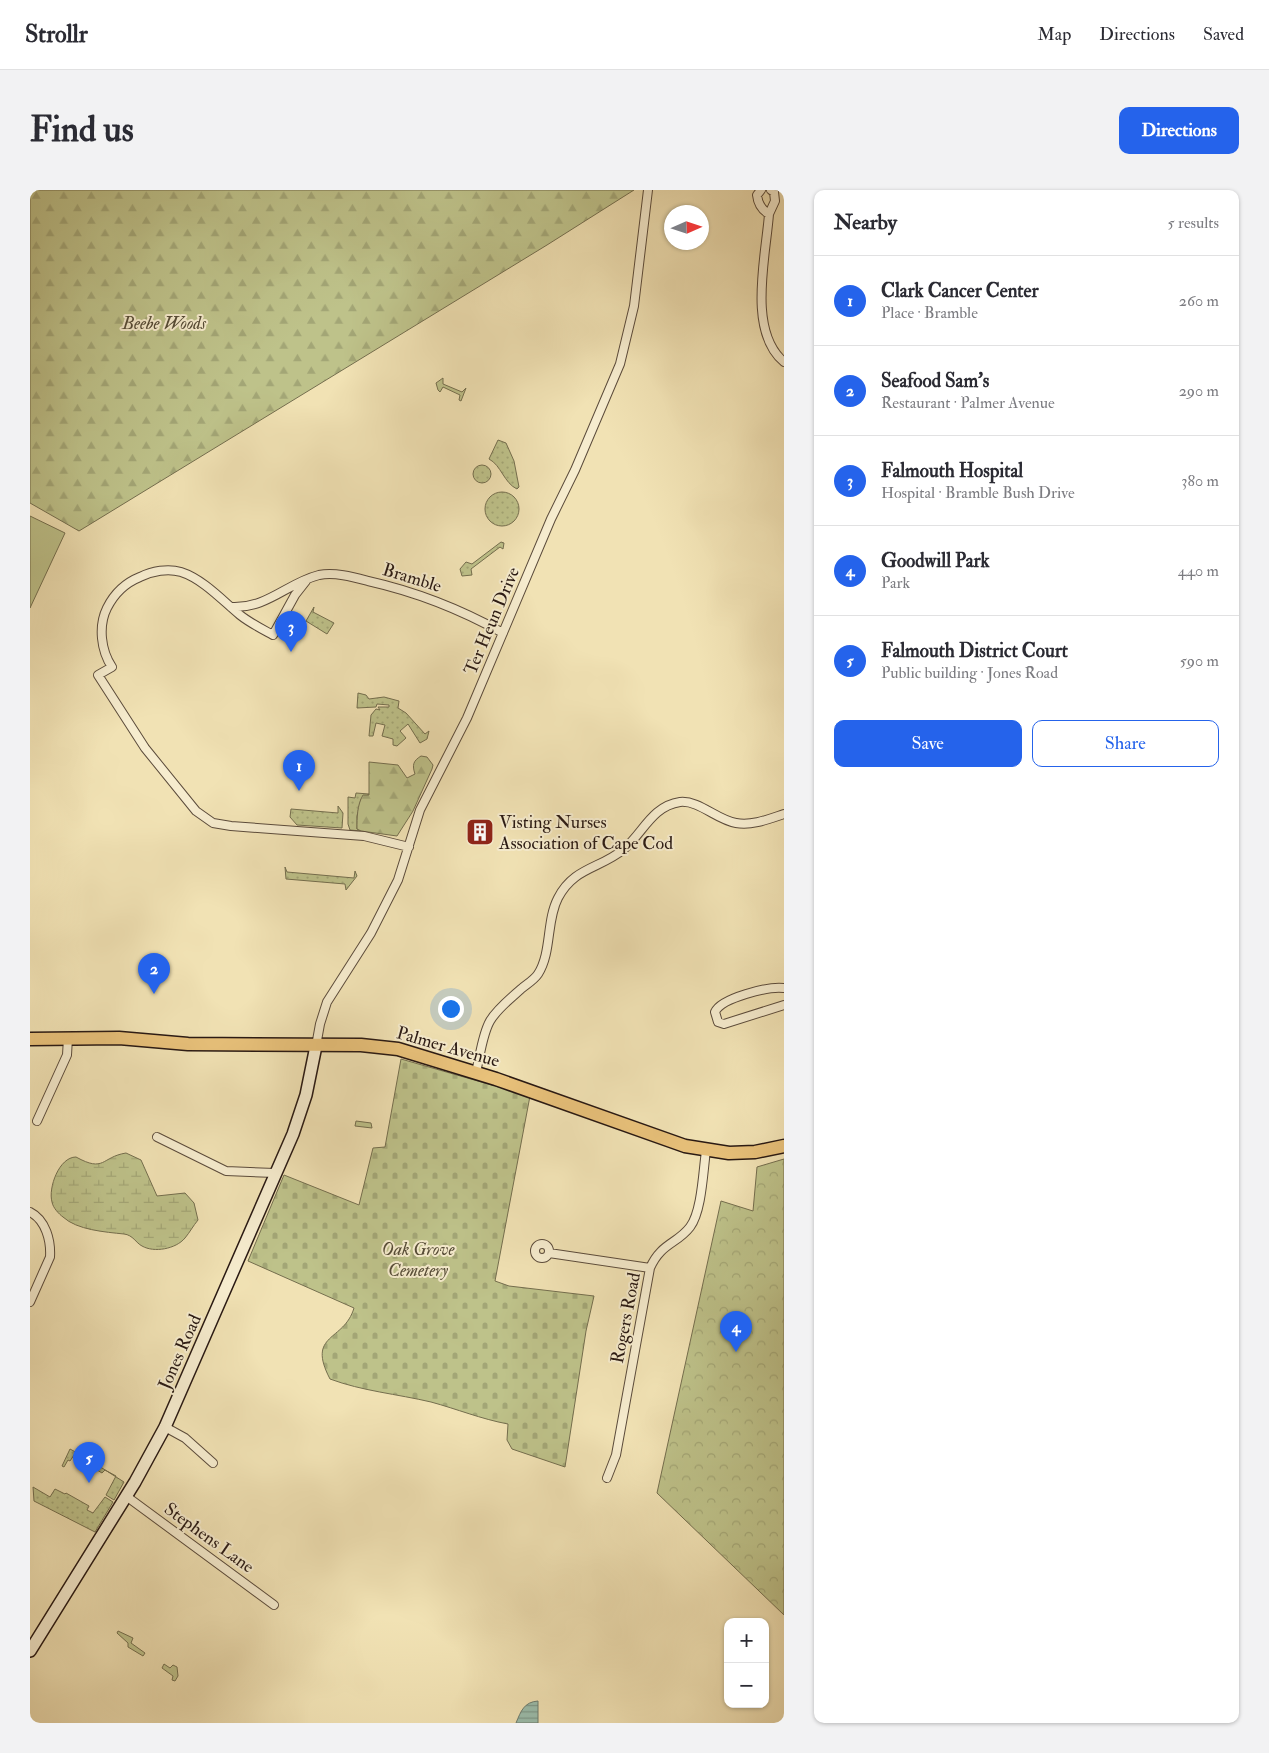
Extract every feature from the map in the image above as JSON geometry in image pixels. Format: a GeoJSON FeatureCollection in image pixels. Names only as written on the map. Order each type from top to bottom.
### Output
{"type":"FeatureCollection","features":[{"type":"Feature","properties":{"kind":"highway","name":"Palmer Avenue"},"geometry":{"type":"LineString","coordinates":[[30,1039],[119,1038],[235,1045],[361,1045],[398,1049],[476,1072],[664,1140],[706,1151],[742,1152],[784,1146]]}},
{"type":"Feature","properties":{"kind":"main road","name":"Jones Road"},"geometry":{"type":"LineString","coordinates":[[30,1651],[126,1496],[165,1428],[209,1330],[299,1118],[316,1046]]}},
{"type":"Feature","properties":{"kind":"street","name":"Ter Heun Drive"},"geometry":{"type":"LineString","coordinates":[[316,1046],[327,1002],[380,917],[398,880],[420,810],[464,724],[552,515],[575,470],[620,364],[634,306],[648,190]]}},
{"type":"Feature","properties":{"kind":"street"},"geometry":{"type":"LineString","coordinates":[[761,190],[757,195],[759,204],[769,214]]}},
{"type":"Feature","properties":{"kind":"street"},"geometry":{"type":"LineString","coordinates":[[771,190],[774,192],[775,201],[769,214],[762,311],[770,345],[784,362]]}},
{"type":"Feature","properties":{"kind":"street"},"geometry":{"type":"LineString","coordinates":[[306,581],[295,595],[273,635],[181,572],[162,571],[139,577],[119,590],[106,610],[102,640],[105,654],[112,666],[98,676],[145,748],[196,811],[213,823],[364,836],[409,847]]}},
{"type":"Feature","properties":{"kind":"street","name":"Bramble"},"geometry":{"type":"LineString","coordinates":[[231,607],[265,602],[320,575],[336,575],[395,587],[455,608],[503,634]]}},
{"type":"Feature","properties":{"kind":"street"},"geometry":{"type":"LineString","coordinates":[[476,1072],[489,1022],[499,1010],[538,975],[545,957],[550,924],[557,900],[573,877],[623,850],[648,821],[668,806],[681,802],[690,803],[722,819],[735,823],[756,822],[784,814]]}},
{"type":"Feature","properties":{"kind":"street"},"geometry":{"type":"LineString","coordinates":[[784,988],[770,988],[722,1003],[715,1012],[718,1022],[724,1024],[784,1005]]}},
{"type":"Feature","properties":{"kind":"street"},"geometry":{"type":"LineString","coordinates":[[37,1121],[67,1055],[68,1038]]}},
{"type":"Feature","properties":{"kind":"street"},"geometry":{"type":"LineString","coordinates":[[157,1137],[226,1171],[275,1173]]}},
{"type":"Feature","properties":{"kind":"street","name":"Rogers Road"},"geometry":{"type":"LineString","coordinates":[[607,1478],[616,1456],[650,1268],[659,1252],[691,1226],[696,1214],[706,1151]]}},
{"type":"Feature","properties":{"kind":"street"},"geometry":{"type":"LineString","coordinates":[[30,1212],[40,1219],[44,1226],[50,1252],[30,1302]]}},
{"type":"Feature","properties":{"kind":"street"},"geometry":{"type":"LineString","coordinates":[[549,1253],[650,1268]]}},
{"type":"Feature","properties":{"kind":"street"},"geometry":{"type":"LineString","coordinates":[[165,1428],[185,1438],[213,1463]]}},
{"type":"Feature","properties":{"kind":"street","name":"Stephens Lane"},"geometry":{"type":"LineString","coordinates":[[126,1496],[274,1605]]}},
{"type":"Feature","properties":{"kind":"green space","name":"Beebe Woods"},"geometry":{"type":"Polygon","coordinates":[[[30,190],[634,190],[79,531],[30,503],[30,190]]]}},
{"type":"Feature","properties":{"kind":"green space"},"geometry":{"type":"Polygon","coordinates":[[[443,378],[443,384],[462,392],[466,388],[461,401],[459,400],[460,395],[443,387],[440,392],[438,390],[436,383],[443,378]]]}},
{"type":"Feature","properties":{"kind":"green space"},"geometry":{"type":"Polygon","coordinates":[[[498,440],[506,443],[514,461],[519,487],[517,489],[509,483],[497,465],[489,459],[498,440]]]}},
{"type":"Feature","properties":{"kind":"green space"},"geometry":{"type":"Polygon","coordinates":[[[482,465],[488,468],[491,474],[488,480],[482,483],[476,480],[473,474],[476,468],[482,465]]]}},
{"type":"Feature","properties":{"kind":"green space"},"geometry":{"type":"Polygon","coordinates":[[[502,492],[514,497],[519,509],[514,521],[502,526],[490,521],[485,509],[490,497],[502,492]]]}},
{"type":"Feature","properties":{"kind":"green space"},"geometry":{"type":"Polygon","coordinates":[[[30,516],[65,533],[30,608],[30,516]]]}},
{"type":"Feature","properties":{"kind":"green space"},"geometry":{"type":"Polygon","coordinates":[[[501,542],[504,543],[503,549],[500,547],[471,569],[472,575],[462,576],[460,569],[466,562],[472,564],[501,542]]]}},
{"type":"Feature","properties":{"kind":"green space"},"geometry":{"type":"Polygon","coordinates":[[[314,607],[313,612],[334,623],[327,634],[306,621],[314,607]]]}},
{"type":"Feature","properties":{"kind":"green space"},"geometry":{"type":"Polygon","coordinates":[[[358,693],[366,695],[369,699],[384,697],[399,701],[398,708],[406,713],[425,734],[429,731],[427,739],[420,743],[408,724],[400,731],[406,738],[397,746],[393,745],[393,739],[382,736],[385,725],[376,723],[373,736],[369,736],[371,715],[376,709],[380,710],[378,707],[389,707],[389,705],[377,704],[376,707],[357,708],[358,693]]]}},
{"type":"Feature","properties":{"kind":"green space"},"geometry":{"type":"Polygon","coordinates":[[[421,756],[427,757],[433,765],[432,769],[413,811],[397,836],[357,829],[360,803],[363,795],[369,795],[369,762],[398,765],[407,778],[415,774],[414,764],[421,756]]]}},
{"type":"Feature","properties":{"kind":"green space"},"geometry":{"type":"Polygon","coordinates":[[[356,793],[369,794],[361,799],[357,816],[357,829],[361,831],[350,830],[348,824],[348,797],[355,798],[356,793]]]}},
{"type":"Feature","properties":{"kind":"green space"},"geometry":{"type":"Polygon","coordinates":[[[338,806],[343,813],[342,828],[297,825],[290,817],[291,809],[338,813],[338,806]]]}},
{"type":"Feature","properties":{"kind":"green space"},"geometry":{"type":"Polygon","coordinates":[[[285,867],[287,872],[354,878],[355,871],[357,876],[346,890],[345,884],[286,879],[285,867]]]}},
{"type":"Feature","properties":{"kind":"green space","name":"Oak Grove Cemetery"},"geometry":{"type":"Polygon","coordinates":[[[401,1059],[530,1096],[495,1281],[509,1286],[594,1296],[586,1331],[565,1467],[512,1449],[507,1440],[508,1424],[431,1402],[367,1389],[330,1379],[322,1353],[324,1345],[343,1327],[354,1308],[248,1261],[284,1175],[359,1205],[373,1148],[385,1147],[401,1059]]]}},
{"type":"Feature","properties":{"kind":"green space"},"geometry":{"type":"Polygon","coordinates":[[[356,1121],[371,1123],[372,1128],[355,1126],[356,1121]]]}},
{"type":"Feature","properties":{"kind":"green space"},"geometry":{"type":"Polygon","coordinates":[[[126,1153],[141,1160],[157,1196],[185,1193],[194,1203],[198,1220],[185,1238],[176,1245],[165,1249],[147,1248],[127,1235],[83,1228],[61,1216],[56,1211],[51,1196],[53,1182],[56,1174],[65,1162],[70,1158],[76,1157],[85,1162],[98,1164],[126,1153]]]}},
{"type":"Feature","properties":{"kind":"green space"},"geometry":{"type":"Polygon","coordinates":[[[784,1159],[784,1615],[657,1493],[721,1201],[753,1211],[757,1167],[784,1159]]]}},
{"type":"Feature","properties":{"kind":"green space"},"geometry":{"type":"Polygon","coordinates":[[[70,1449],[76,1452],[64,1467],[62,1466],[70,1449]]]}},
{"type":"Feature","properties":{"kind":"green space"},"geometry":{"type":"Polygon","coordinates":[[[86,1458],[90,1460],[87,1464],[84,1462],[86,1458]]]}},
{"type":"Feature","properties":{"kind":"green space"},"geometry":{"type":"Polygon","coordinates":[[[91,1461],[105,1470],[102,1473],[89,1465],[91,1461]]]}},
{"type":"Feature","properties":{"kind":"green space"},"geometry":{"type":"Polygon","coordinates":[[[116,1477],[124,1482],[114,1500],[106,1495],[116,1477]]]}},
{"type":"Feature","properties":{"kind":"green space"},"geometry":{"type":"Polygon","coordinates":[[[33,1487],[50,1497],[55,1489],[66,1493],[89,1506],[87,1510],[93,1513],[105,1497],[113,1502],[95,1532],[34,1501],[33,1487]]]}},
{"type":"Feature","properties":{"kind":"green space"},"geometry":{"type":"Polygon","coordinates":[[[118,1631],[133,1638],[131,1643],[145,1653],[143,1656],[128,1647],[128,1643],[117,1633],[118,1631]]]}},
{"type":"Feature","properties":{"kind":"green space"},"geometry":{"type":"Polygon","coordinates":[[[164,1664],[170,1668],[173,1665],[177,1667],[178,1676],[175,1681],[172,1680],[173,1676],[162,1668],[164,1664]]]}},
{"type":"Feature","properties":{"kind":"shaded area"},"geometry":{"type":"Polygon","coordinates":[[[538,1701],[538,1723],[516,1723],[526,1705],[538,1701]]]}},
{"type":"Feature","properties":{"kind":"place","name":"Falmouth Hospital"},"geometry":{"type":"Point","coordinates":[291,652]}},
{"type":"Feature","properties":{"kind":"place","name":"Clark Cancer Center"},"geometry":{"type":"Point","coordinates":[299,791]}},
{"type":"Feature","properties":{"kind":"place","name":"Visting Nurses Association of Cape Cod"},"geometry":{"type":"Point","coordinates":[480,832]}},
{"type":"Feature","properties":{"kind":"place","name":"Seafood Sam's"},"geometry":{"type":"Point","coordinates":[154,994]}},
{"type":"Feature","properties":{"kind":"place","name":"Goodwill Park"},"geometry":{"type":"Point","coordinates":[736,1352]}},
{"type":"Feature","properties":{"kind":"place","name":"Falmouth District Court"},"geometry":{"type":"Point","coordinates":[89,1483]}}]}
